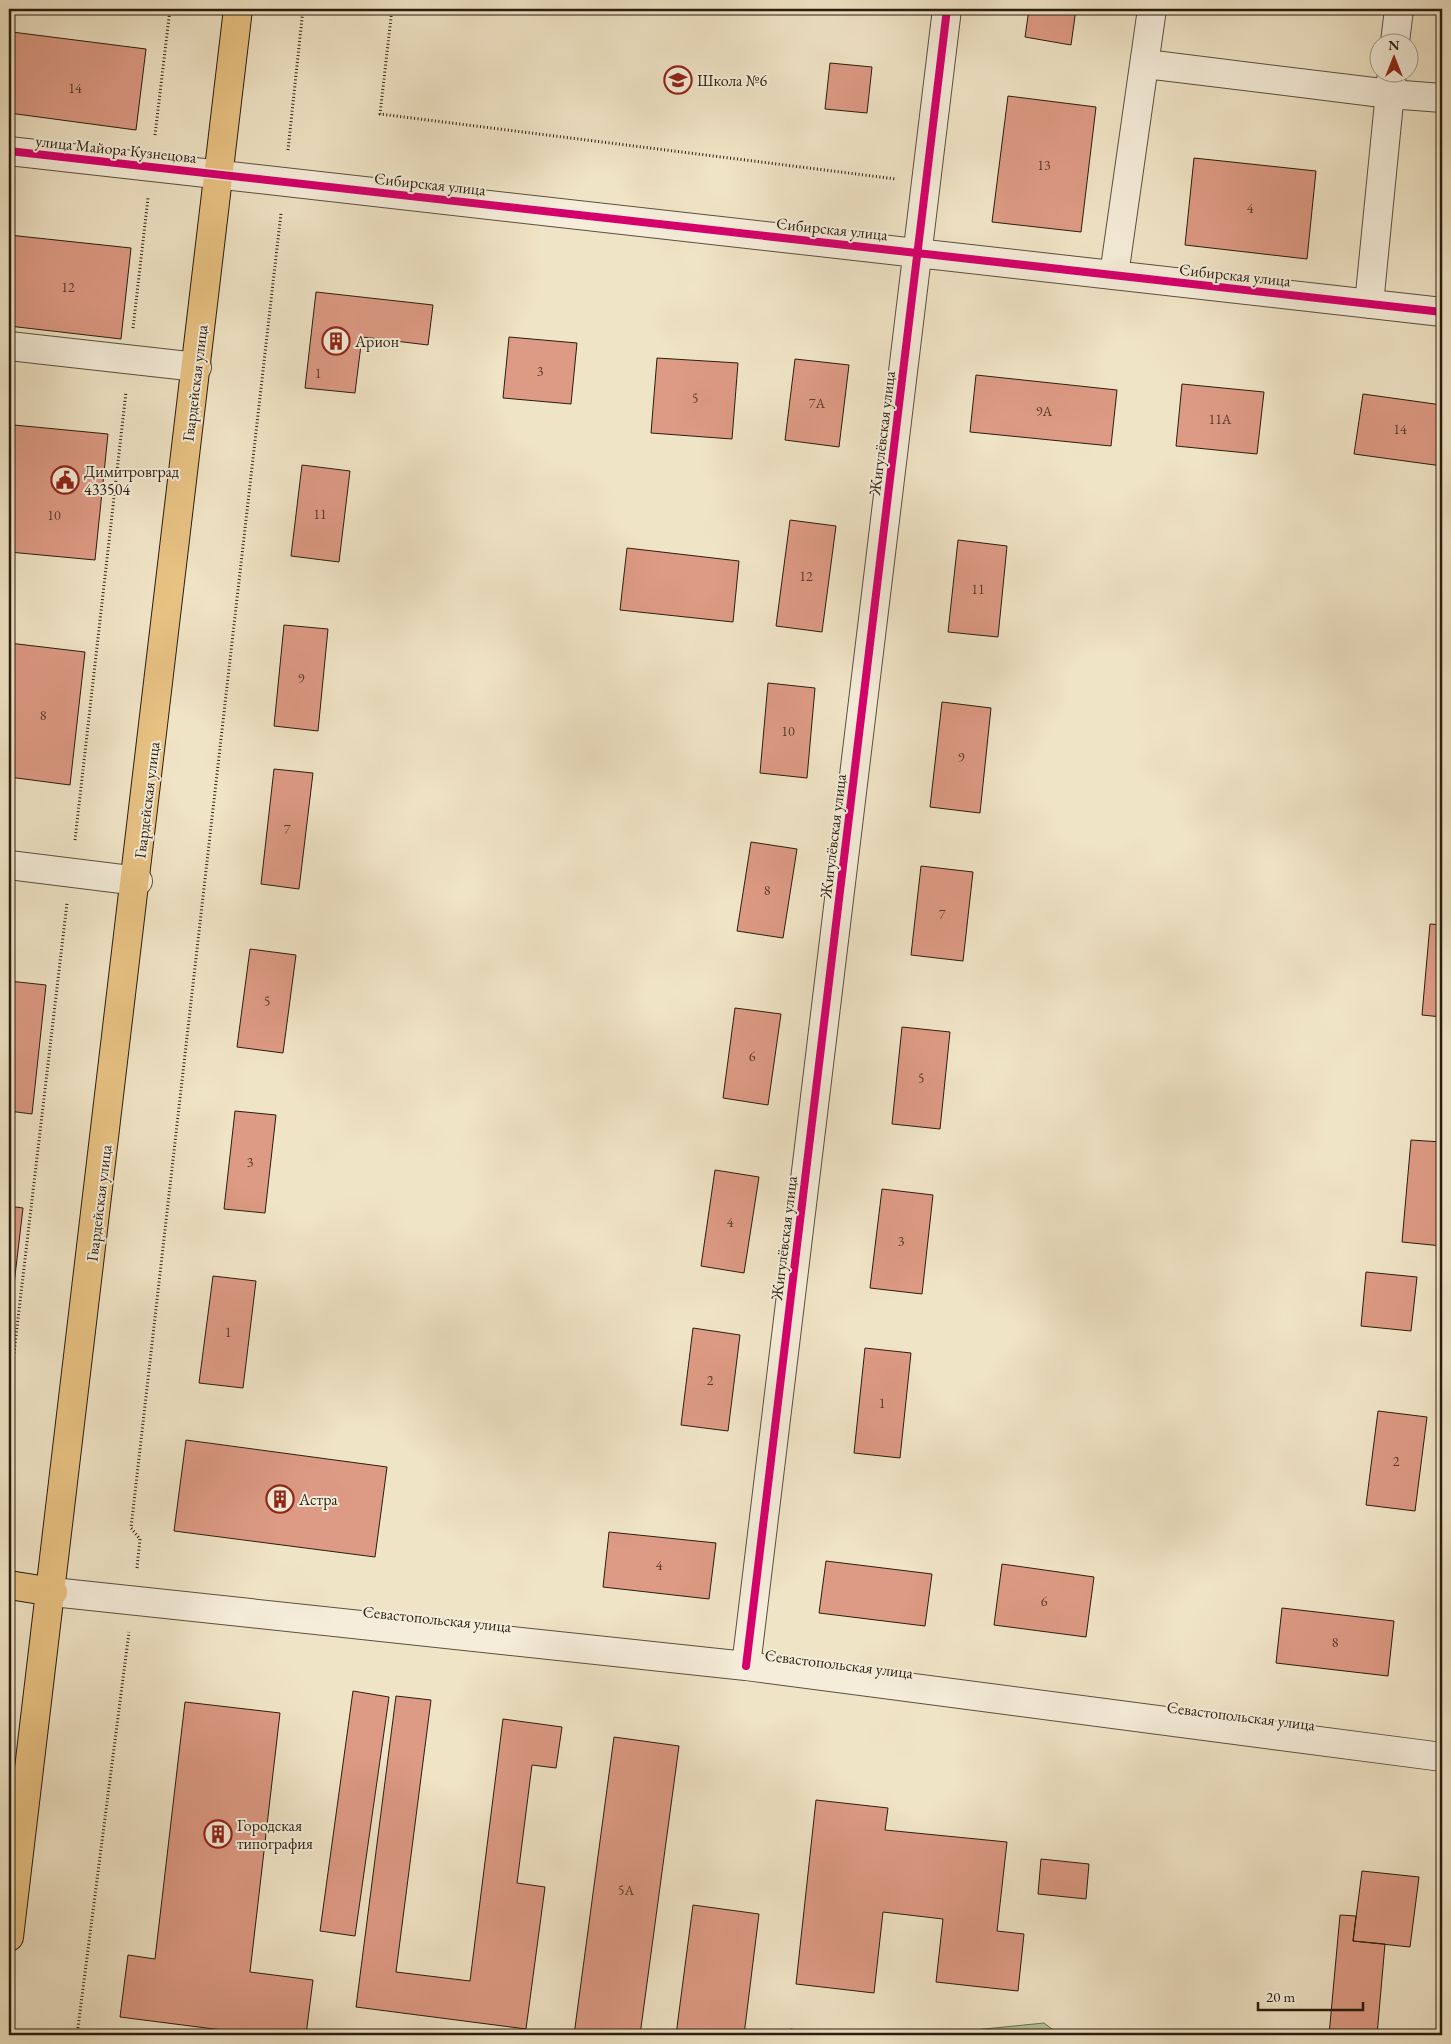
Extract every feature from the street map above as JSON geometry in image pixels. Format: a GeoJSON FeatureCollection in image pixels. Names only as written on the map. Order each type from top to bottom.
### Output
{"type":"FeatureCollection","features":[{"type":"Feature","properties":{"kind":"main road","name":"Гвардейская улица"},"geometry":{"type":"LineString","coordinates":[[9,1937],[53,1592],[138,881],[238,9]]}},
{"type":"Feature","properties":{"kind":"main road"},"geometry":{"type":"LineString","coordinates":[[9,1585],[53,1592]]}},
{"type":"Feature","properties":{"kind":"street","name":"Жигулёвская улица"},"geometry":{"type":"LineString","coordinates":[[746,1666],[947,9]]}},
{"type":"Feature","properties":{"kind":"street"},"geometry":{"type":"LineString","coordinates":[[1114,275],[1146,64],[1152,9]]}},
{"type":"Feature","properties":{"kind":"street"},"geometry":{"type":"LineString","coordinates":[[1397,32],[1399,9]]}},
{"type":"Feature","properties":{"kind":"street"},"geometry":{"type":"LineString","coordinates":[[1146,64],[1391,83],[1442,98]]}},
{"type":"Feature","properties":{"kind":"street"},"geometry":{"type":"LineString","coordinates":[[1368,304],[1391,83]]}},
{"type":"Feature","properties":{"kind":"street","name":"улица Майора Кузнецова"},"geometry":{"type":"LineString","coordinates":[[9,151],[219,175]]}},
{"type":"Feature","properties":{"kind":"street","name":"Сибирская улица"},"geometry":{"type":"LineString","coordinates":[[219,175],[1442,312]]}},
{"type":"Feature","properties":{"kind":"street"},"geometry":{"type":"LineString","coordinates":[[9,346],[197,367]]}},
{"type":"Feature","properties":{"kind":"street"},"geometry":{"type":"LineString","coordinates":[[9,866],[138,881]]}},
{"type":"Feature","properties":{"kind":"street","name":"Севастопольская улица"},"geometry":{"type":"LineString","coordinates":[[53,1592],[746,1666],[1442,1756]]}},
{"type":"Feature","properties":{"kind":"path"},"geometry":{"type":"LineString","coordinates":[[9,1395],[170,9]]}},
{"type":"Feature","properties":{"kind":"path"},"geometry":{"type":"LineString","coordinates":[[77,2035],[134,1600],[140,1539],[132,1528],[303,9]]}},
{"type":"Feature","properties":{"kind":"path"},"geometry":{"type":"LineString","coordinates":[[392,9],[380,114],[926,182]]}},
{"type":"Feature","properties":{"kind":"green space"},"geometry":{"type":"Polygon","coordinates":[[[1044,2023],[1060,2035],[924,2035],[1044,2023]]]}},
{"type":"Feature","properties":{"kind":"building"},"geometry":{"type":"Polygon","coordinates":[[[1029,9],[1076,9],[1071,45],[1025,37],[1029,9]]]}},
{"type":"Feature","properties":{"kind":"building"},"geometry":{"type":"Polygon","coordinates":[[[12,32],[146,49],[136,130],[9,113],[9,62],[12,32]]]}},
{"type":"Feature","properties":{"kind":"building"},"geometry":{"type":"Polygon","coordinates":[[[830,63],[872,67],[867,113],[825,109],[830,63]]]}},
{"type":"Feature","properties":{"kind":"building"},"geometry":{"type":"Polygon","coordinates":[[[1008,96],[1096,107],[1081,232],[992,222],[1008,96]]]}},
{"type":"Feature","properties":{"kind":"building"},"geometry":{"type":"Polygon","coordinates":[[[1194,158],[1316,171],[1307,259],[1185,245],[1194,158]]]}},
{"type":"Feature","properties":{"kind":"building"},"geometry":{"type":"Polygon","coordinates":[[[9,235],[131,248],[121,339],[9,326],[9,235]]]}},
{"type":"Feature","properties":{"kind":"building","name":"Арион"},"geometry":{"type":"Polygon","coordinates":[[[316,292],[433,305],[428,345],[362,337],[355,393],[305,388],[316,292]]]}},
{"type":"Feature","properties":{"kind":"building"},"geometry":{"type":"Polygon","coordinates":[[[509,337],[577,343],[571,404],[503,398],[509,337]]]}},
{"type":"Feature","properties":{"kind":"building"},"geometry":{"type":"Polygon","coordinates":[[[657,358],[738,363],[732,439],[651,433],[657,358]]]}},
{"type":"Feature","properties":{"kind":"building"},"geometry":{"type":"Polygon","coordinates":[[[795,359],[849,365],[839,447],[785,440],[795,359]]]}},
{"type":"Feature","properties":{"kind":"building"},"geometry":{"type":"Polygon","coordinates":[[[976,375],[1117,390],[1111,446],[970,432],[976,375]]]}},
{"type":"Feature","properties":{"kind":"building"},"geometry":{"type":"Polygon","coordinates":[[[1182,384],[1264,392],[1257,454],[1176,446],[1182,384]]]}},
{"type":"Feature","properties":{"kind":"building"},"geometry":{"type":"Polygon","coordinates":[[[1363,394],[1442,405],[1442,466],[1354,454],[1363,394]]]}},
{"type":"Feature","properties":{"kind":"building"},"geometry":{"type":"Polygon","coordinates":[[[14,425],[108,434],[95,560],[9,552],[9,478],[14,425]]]}},
{"type":"Feature","properties":{"kind":"building"},"geometry":{"type":"Polygon","coordinates":[[[302,465],[350,471],[339,562],[291,556],[302,465]]]}},
{"type":"Feature","properties":{"kind":"building"},"geometry":{"type":"Polygon","coordinates":[[[790,520],[836,526],[822,632],[776,626],[790,520]]]}},
{"type":"Feature","properties":{"kind":"building"},"geometry":{"type":"Polygon","coordinates":[[[958,540],[1007,546],[998,637],[948,632],[958,540]]]}},
{"type":"Feature","properties":{"kind":"building"},"geometry":{"type":"Polygon","coordinates":[[[627,548],[739,561],[733,622],[620,610],[627,548]]]}},
{"type":"Feature","properties":{"kind":"building"},"geometry":{"type":"Polygon","coordinates":[[[284,625],[328,629],[318,731],[274,726],[284,625]]]}},
{"type":"Feature","properties":{"kind":"building"},"geometry":{"type":"Polygon","coordinates":[[[9,643],[85,652],[70,785],[9,777],[9,643]]]}},
{"type":"Feature","properties":{"kind":"building"},"geometry":{"type":"Polygon","coordinates":[[[768,683],[815,688],[807,778],[760,773],[768,683]]]}},
{"type":"Feature","properties":{"kind":"building"},"geometry":{"type":"Polygon","coordinates":[[[942,702],[991,708],[980,813],[930,807],[942,702]]]}},
{"type":"Feature","properties":{"kind":"building"},"geometry":{"type":"Polygon","coordinates":[[[274,769],[313,773],[299,889],[261,884],[274,769]]]}},
{"type":"Feature","properties":{"kind":"building"},"geometry":{"type":"Polygon","coordinates":[[[751,842],[797,849],[783,938],[737,931],[751,842]]]}},
{"type":"Feature","properties":{"kind":"building"},"geometry":{"type":"Polygon","coordinates":[[[921,866],[973,872],[963,961],[911,955],[921,866]]]}},
{"type":"Feature","properties":{"kind":"building"},"geometry":{"type":"Polygon","coordinates":[[[1430,924],[1442,925],[1442,1017],[1422,1015],[1430,924]]]}},
{"type":"Feature","properties":{"kind":"building"},"geometry":{"type":"Polygon","coordinates":[[[250,949],[296,955],[283,1053],[237,1047],[250,949]]]}},
{"type":"Feature","properties":{"kind":"building"},"geometry":{"type":"Polygon","coordinates":[[[9,981],[46,985],[32,1114],[9,1111],[9,981]]]}},
{"type":"Feature","properties":{"kind":"building"},"geometry":{"type":"Polygon","coordinates":[[[735,1008],[781,1014],[768,1105],[723,1098],[735,1008]]]}},
{"type":"Feature","properties":{"kind":"building"},"geometry":{"type":"Polygon","coordinates":[[[902,1027],[950,1032],[940,1129],[892,1124],[902,1027]]]}},
{"type":"Feature","properties":{"kind":"building"},"geometry":{"type":"Polygon","coordinates":[[[235,1111],[276,1115],[265,1213],[224,1209],[235,1111]]]}},
{"type":"Feature","properties":{"kind":"building"},"geometry":{"type":"Polygon","coordinates":[[[1411,1140],[1442,1142],[1442,1246],[1402,1242],[1411,1140]]]}},
{"type":"Feature","properties":{"kind":"building"},"geometry":{"type":"Polygon","coordinates":[[[715,1170],[759,1177],[744,1273],[701,1266],[715,1170]]]}},
{"type":"Feature","properties":{"kind":"building"},"geometry":{"type":"Polygon","coordinates":[[[882,1189],[933,1195],[922,1294],[870,1288],[882,1189]]]}},
{"type":"Feature","properties":{"kind":"building"},"geometry":{"type":"Polygon","coordinates":[[[9,1206],[23,1208],[9,1327],[9,1206]]]}},
{"type":"Feature","properties":{"kind":"building"},"geometry":{"type":"Polygon","coordinates":[[[1366,1272],[1417,1277],[1411,1331],[1361,1326],[1366,1272]]]}},
{"type":"Feature","properties":{"kind":"building"},"geometry":{"type":"Polygon","coordinates":[[[213,1276],[256,1281],[243,1388],[199,1383],[213,1276]]]}},
{"type":"Feature","properties":{"kind":"building"},"geometry":{"type":"Polygon","coordinates":[[[693,1328],[740,1335],[728,1431],[681,1425],[693,1328]]]}},
{"type":"Feature","properties":{"kind":"building"},"geometry":{"type":"Polygon","coordinates":[[[865,1348],[911,1353],[900,1458],[854,1453],[865,1348]]]}},
{"type":"Feature","properties":{"kind":"building"},"geometry":{"type":"Polygon","coordinates":[[[1378,1411],[1427,1417],[1415,1511],[1366,1505],[1378,1411]]]}},
{"type":"Feature","properties":{"kind":"building","name":"Астра"},"geometry":{"type":"Polygon","coordinates":[[[186,1440],[387,1467],[375,1557],[174,1531],[186,1440]]]}},
{"type":"Feature","properties":{"kind":"building"},"geometry":{"type":"Polygon","coordinates":[[[609,1532],[716,1543],[709,1599],[603,1587],[609,1532]]]}},
{"type":"Feature","properties":{"kind":"building"},"geometry":{"type":"Polygon","coordinates":[[[826,1561],[932,1574],[925,1626],[819,1613],[826,1561]]]}},
{"type":"Feature","properties":{"kind":"building"},"geometry":{"type":"Polygon","coordinates":[[[1002,1564],[1094,1577],[1086,1637],[994,1625],[1002,1564]]]}},
{"type":"Feature","properties":{"kind":"building"},"geometry":{"type":"Polygon","coordinates":[[[1282,1608],[1394,1621],[1388,1676],[1276,1663],[1282,1608]]]}},
{"type":"Feature","properties":{"kind":"building"},"geometry":{"type":"Polygon","coordinates":[[[353,1691],[389,1697],[355,1936],[320,1931],[353,1691]]]}},
{"type":"Feature","properties":{"kind":"building"},"geometry":{"type":"Polygon","coordinates":[[[396,1696],[431,1700],[396,1972],[470,1981],[503,1719],[562,1727],[556,1768],[532,1765],[517,1883],[545,1887],[526,2029],[356,2007],[396,1696]]]}},
{"type":"Feature","properties":{"kind":"building","name":"Городская типография"},"geometry":{"type":"Polygon","coordinates":[[[185,1702],[280,1713],[250,1972],[313,1980],[306,2035],[261,2035],[120,2017],[128,1955],[155,1959],[185,1702]]]}},
{"type":"Feature","properties":{"kind":"building"},"geometry":{"type":"Polygon","coordinates":[[[614,1737],[679,1746],[640,2035],[574,2035],[614,1737]]]}},
{"type":"Feature","properties":{"kind":"building"},"geometry":{"type":"Polygon","coordinates":[[[816,1800],[888,1808],[885,1830],[1007,1842],[997,1931],[1024,1934],[1018,1991],[936,1982],[943,1919],[883,1912],[874,1993],[796,1984],[816,1800]]]}},
{"type":"Feature","properties":{"kind":"building"},"geometry":{"type":"Polygon","coordinates":[[[1041,1859],[1089,1864],[1086,1899],[1038,1894],[1041,1859]]]}},
{"type":"Feature","properties":{"kind":"building"},"geometry":{"type":"Polygon","coordinates":[[[1362,1871],[1419,1877],[1410,1947],[1353,1941],[1362,1871]]]}},
{"type":"Feature","properties":{"kind":"building"},"geometry":{"type":"Polygon","coordinates":[[[693,1905],[759,1914],[744,2035],[676,2035],[693,1905]]]}},
{"type":"Feature","properties":{"kind":"building"},"geometry":{"type":"Polygon","coordinates":[[[1340,1915],[1356,1916],[1353,1941],[1385,1944],[1377,2035],[1329,2035],[1340,1915]]]}},
{"type":"Feature","properties":{"kind":"building"},"geometry":{"type":"Polygon","coordinates":[[[790,2029],[813,2032],[812,2035],[789,2035],[790,2029]]]}},
{"type":"Feature","properties":{"kind":"cycle path"},"geometry":{"type":"LineString","coordinates":[[746,1666],[947,9]]}},
{"type":"Feature","properties":{"kind":"cycle path"},"geometry":{"type":"LineString","coordinates":[[9,151],[1442,312]]}},
{"type":"Feature","properties":{"kind":"place","name":"Школа №6"},"geometry":{"type":"Point","coordinates":[678,80]}},
{"type":"Feature","properties":{"kind":"place","name":"Арион"},"geometry":{"type":"Point","coordinates":[336,341]}},
{"type":"Feature","properties":{"kind":"place","name":"Димитровград 433504"},"geometry":{"type":"Point","coordinates":[65,480]}},
{"type":"Feature","properties":{"kind":"place","name":"Астра"},"geometry":{"type":"Point","coordinates":[280,1499]}},
{"type":"Feature","properties":{"kind":"place","name":"Городская типография"},"geometry":{"type":"Point","coordinates":[218,1834]}}]}
